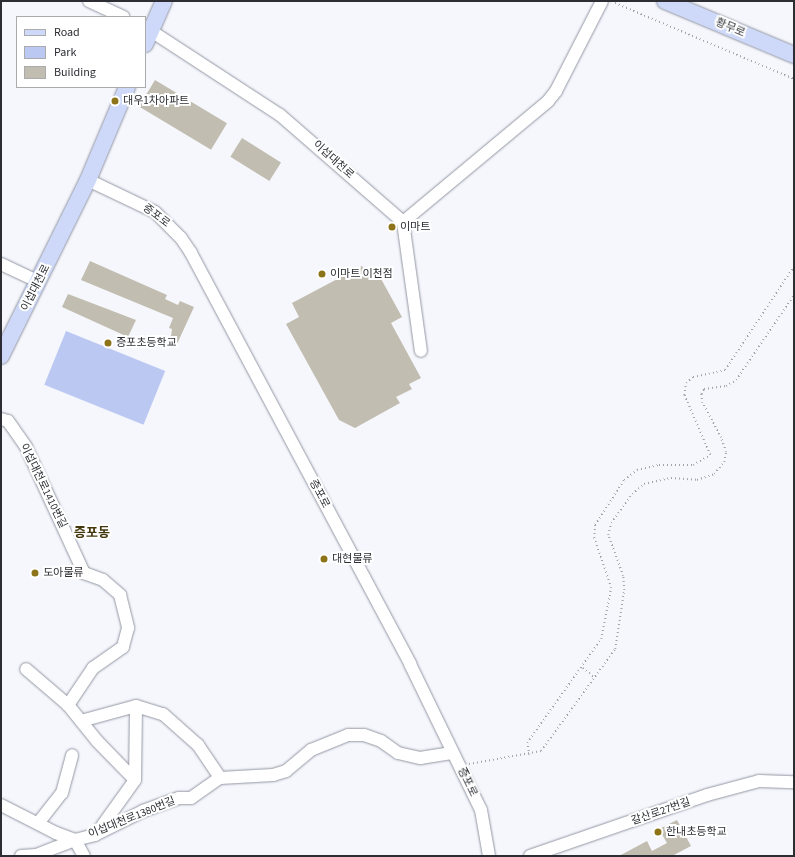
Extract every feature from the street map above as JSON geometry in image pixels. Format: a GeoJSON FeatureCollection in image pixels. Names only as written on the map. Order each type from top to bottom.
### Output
{"type":"FeatureCollection","features":[{"type":"Feature","properties":{"kind":"main road"},"geometry":{"type":"LineString","coordinates":[[146,39],[148,28],[164,1]]}},
{"type":"Feature","properties":{"kind":"main road","name":"황무로"},"geometry":{"type":"LineString","coordinates":[[665,1],[794,55]]}},
{"type":"Feature","properties":{"kind":"main road","name":"이섭대천로"},"geometry":{"type":"LineString","coordinates":[[1,356],[39,282],[88,180],[127,88]]}},
{"type":"Feature","properties":{"kind":"street"},"geometry":{"type":"LineString","coordinates":[[89,1],[122,16]]}},
{"type":"Feature","properties":{"kind":"street"},"geometry":{"type":"LineString","coordinates":[[421,351],[403,222],[548,101],[556,91],[602,1]]}},
{"type":"Feature","properties":{"kind":"street","name":"이섭대천로"},"geometry":{"type":"LineString","coordinates":[[148,28],[280,115],[403,222]]}},
{"type":"Feature","properties":{"kind":"street","name":"증포로"},"geometry":{"type":"LineString","coordinates":[[88,180],[155,212],[181,238],[191,252],[410,664],[481,810],[489,856]]}},
{"type":"Feature","properties":{"kind":"street"},"geometry":{"type":"LineString","coordinates":[[1,264],[39,282]]}},
{"type":"Feature","properties":{"kind":"street","name":"이섭대천로1410번길"},"geometry":{"type":"LineString","coordinates":[[1,418],[8,421],[26,447],[84,573],[103,580],[120,595],[128,628],[123,647],[94,668],[68,705]]}},
{"type":"Feature","properties":{"kind":"street"},"geometry":{"type":"LineString","coordinates":[[26,669],[68,705],[135,780]]}},
{"type":"Feature","properties":{"kind":"street"},"geometry":{"type":"LineString","coordinates":[[81,721],[136,706],[163,714],[198,744],[220,778],[273,775],[286,771],[311,750],[348,735],[364,735],[381,741],[398,753],[420,758],[452,752]]}},
{"type":"Feature","properties":{"kind":"street"},"geometry":{"type":"LineString","coordinates":[[95,835],[135,780],[136,706]]}},
{"type":"Feature","properties":{"kind":"street"},"geometry":{"type":"LineString","coordinates":[[39,822],[62,793],[72,756]]}},
{"type":"Feature","properties":{"kind":"street","name":"이섭대천로1380번길"},"geometry":{"type":"LineString","coordinates":[[21,856],[36,855],[75,840],[95,835],[143,811],[179,798],[191,798],[220,778]]}},
{"type":"Feature","properties":{"kind":"street","name":"갈산로27번길"},"geometry":{"type":"LineString","coordinates":[[530,856],[707,795],[759,781],[794,782]]}},
{"type":"Feature","properties":{"kind":"street","name":"이섭대천로1380번길"},"geometry":{"type":"LineString","coordinates":[[1,805],[39,822],[56,833],[75,840]]}},
{"type":"Feature","properties":{"kind":"street"},"geometry":{"type":"LineString","coordinates":[[75,840],[84,856]]}},
{"type":"Feature","properties":{"kind":"path"},"geometry":{"type":"LineString","coordinates":[[615,3],[794,79]]}},
{"type":"Feature","properties":{"kind":"path"},"geometry":{"type":"LineString","coordinates":[[529,755],[528,743],[583,668],[601,639],[611,588],[594,538],[596,525],[624,480],[638,470],[659,465],[693,465],[710,455],[684,395],[686,383],[693,377],[725,370],[794,266]]}},
{"type":"Feature","properties":{"kind":"path"},"geometry":{"type":"LineString","coordinates":[[460,766],[529,755],[541,751],[615,649],[619,638],[618,619],[624,583],[608,535],[611,524],[632,494],[644,484],[671,478],[697,480],[714,474],[724,462],[726,452],[721,438],[702,403],[701,394],[704,389],[726,386],[736,380],[794,295]]}},
{"type":"Feature","properties":{"kind":"path"},"geometry":{"type":"LineString","coordinates":[[583,668],[594,677]]}},
{"type":"Feature","properties":{"kind":"green space"},"geometry":{"type":"Polygon","coordinates":[[[66,331],[165,371],[143,425],[44,385],[66,331]]]}},
{"type":"Feature","properties":{"kind":"building"},"geometry":{"type":"Polygon","coordinates":[[[155,80],[227,123],[211,150],[139,107],[155,80]]]}},
{"type":"Feature","properties":{"kind":"building"},"geometry":{"type":"Polygon","coordinates":[[[242,138],[281,162],[269,181],[230,157],[242,138]]]}},
{"type":"Feature","properties":{"kind":"building"},"geometry":{"type":"Polygon","coordinates":[[[90,261],[167,295],[165,299],[178,305],[180,301],[194,307],[177,344],[170,343],[172,329],[169,328],[173,318],[81,280],[90,261]]]}},
{"type":"Feature","properties":{"kind":"building"},"geometry":{"type":"Polygon","coordinates":[[[362,266],[365,271],[374,266],[402,317],[391,323],[421,378],[409,384],[412,389],[396,397],[400,403],[355,428],[339,420],[286,324],[299,317],[292,303],[362,266]]]}},
{"type":"Feature","properties":{"kind":"building"},"geometry":{"type":"Polygon","coordinates":[[[68,294],[136,320],[128,337],[62,307],[68,294]]]}},
{"type":"Feature","properties":{"kind":"building"},"geometry":{"type":"Polygon","coordinates":[[[677,820],[691,846],[672,856],[619,856],[647,841],[652,851],[667,843],[659,829],[677,820]]]}},
{"type":"Feature","properties":{"kind":"place","name":"대우1차아파트"},"geometry":{"type":"Point","coordinates":[115,101]}},
{"type":"Feature","properties":{"kind":"place","name":"이마트"},"geometry":{"type":"Point","coordinates":[392,227]}},
{"type":"Feature","properties":{"kind":"place","name":"이마트 이천점"},"geometry":{"type":"Point","coordinates":[322,274]}},
{"type":"Feature","properties":{"kind":"place","name":"증포초등학교"},"geometry":{"type":"Point","coordinates":[108,343]}},
{"type":"Feature","properties":{"kind":"place","name":"대현물류"},"geometry":{"type":"Point","coordinates":[324,559]}},
{"type":"Feature","properties":{"kind":"place","name":"도아물류"},"geometry":{"type":"Point","coordinates":[35,573]}},
{"type":"Feature","properties":{"kind":"place","name":"한내초등학교"},"geometry":{"type":"Point","coordinates":[658,832]}},
{"type":"Feature","properties":{"kind":"district","name":"증포동"},"geometry":{"type":"Point","coordinates":[92,533]}}]}
